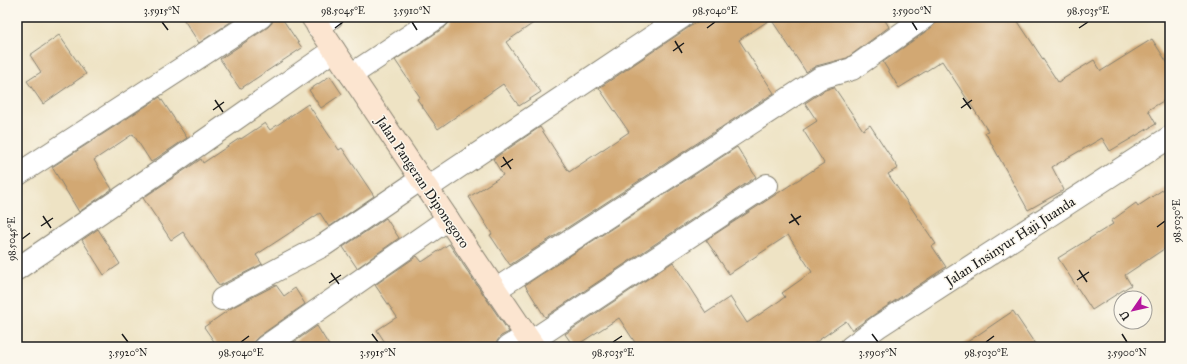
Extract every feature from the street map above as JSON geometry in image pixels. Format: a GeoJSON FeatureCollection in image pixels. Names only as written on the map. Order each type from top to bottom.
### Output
{"type":"FeatureCollection","features":[{"type":"Feature","properties":{"kind":"street"},"geometry":{"type":"LineString","coordinates":[[17,175],[261,17]]}},
{"type":"Feature","properties":{"kind":"street"},"geometry":{"type":"LineString","coordinates":[[351,75],[438,17]]}},
{"type":"Feature","properties":{"kind":"street"},"geometry":{"type":"LineString","coordinates":[[222,299],[324,245],[424,184],[682,17]]}},
{"type":"Feature","properties":{"kind":"street"},"geometry":{"type":"LineString","coordinates":[[495,290],[820,78],[852,68],[925,17]]}},
{"type":"Feature","properties":{"kind":"street","name":"Jalan Pangeran Diponegoro"},"geometry":{"type":"LineString","coordinates":[[321,20],[334,50],[530,342]]}},
{"type":"Feature","properties":{"kind":"street"},"geometry":{"type":"LineString","coordinates":[[17,269],[177,160],[334,50]]}},
{"type":"Feature","properties":{"kind":"street","name":"Jalan Insinyur Haji Juanda"},"geometry":{"type":"LineString","coordinates":[[851,347],[879,326],[1170,137]]}},
{"type":"Feature","properties":{"kind":"street"},"geometry":{"type":"LineString","coordinates":[[508,347],[530,342],[767,185]]}},
{"type":"Feature","properties":{"kind":"street"},"geometry":{"type":"LineString","coordinates":[[265,347],[448,219]]}},
{"type":"Feature","properties":{"kind":"building"},"geometry":{"type":"Polygon","coordinates":[[[182,17],[238,17],[199,43],[182,17]]]}},
{"type":"Feature","properties":{"kind":"building"},"geometry":{"type":"Polygon","coordinates":[[[273,17],[281,17],[302,48],[240,89],[220,59],[268,27],[272,23],[273,17]]]}},
{"type":"Feature","properties":{"kind":"building"},"geometry":{"type":"Polygon","coordinates":[[[450,17],[542,17],[506,42],[541,92],[519,106],[503,84],[438,129],[417,99],[420,97],[395,60],[445,27],[449,23],[450,17]]]}},
{"type":"Feature","properties":{"kind":"building"},"geometry":{"type":"Polygon","coordinates":[[[704,17],[883,17],[889,27],[847,58],[816,66],[806,72],[771,19],[739,40],[774,93],[510,265],[490,235],[492,234],[469,197],[503,175],[493,159],[540,127],[569,172],[629,132],[599,88],[704,17]]]}},
{"type":"Feature","properties":{"kind":"building"},"geometry":{"type":"Polygon","coordinates":[[[938,17],[1015,17],[1058,82],[1094,60],[1101,71],[1152,39],[1170,67],[1170,97],[1148,110],[1156,124],[1110,151],[1102,138],[1052,167],[1064,190],[1028,210],[985,132],[988,131],[942,61],[899,88],[883,62],[932,27],[936,23],[938,17]]]}},
{"type":"Feature","properties":{"kind":"building"},"geometry":{"type":"Polygon","coordinates":[[[59,35],[86,74],[43,104],[27,81],[41,72],[30,55],[59,35]]]}},
{"type":"Feature","properties":{"kind":"building"},"geometry":{"type":"Polygon","coordinates":[[[330,76],[342,94],[321,108],[309,90],[330,76]]]}},
{"type":"Feature","properties":{"kind":"building"},"geometry":{"type":"Polygon","coordinates":[[[834,87],[863,130],[870,125],[898,168],[888,174],[936,244],[932,246],[946,267],[852,330],[846,321],[809,347],[638,347],[619,318],[574,347],[565,334],[673,262],[706,313],[730,297],[747,323],[785,297],[782,293],[812,272],[788,235],[729,274],[706,240],[824,163],[803,130],[817,121],[805,103],[825,90],[834,87]]]}},
{"type":"Feature","properties":{"kind":"building"},"geometry":{"type":"Polygon","coordinates":[[[160,97],[187,138],[151,162],[133,134],[94,160],[112,189],[79,212],[52,167],[160,97]]]}},
{"type":"Feature","properties":{"kind":"building"},"geometry":{"type":"Polygon","coordinates":[[[308,104],[339,150],[342,148],[374,196],[329,227],[320,213],[256,255],[262,264],[219,286],[183,232],[171,240],[143,198],[201,159],[203,163],[265,123],[270,130],[308,104]]]}},
{"type":"Feature","properties":{"kind":"building"},"geometry":{"type":"Polygon","coordinates":[[[737,147],[756,177],[545,317],[525,285],[737,147]]]}},
{"type":"Feature","properties":{"kind":"building"},"geometry":{"type":"Polygon","coordinates":[[[1170,185],[1170,245],[1125,275],[1131,285],[1123,290],[1113,290],[1113,297],[1092,310],[1058,258],[1113,224],[1111,221],[1136,203],[1138,206],[1170,185]]]}},
{"type":"Feature","properties":{"kind":"building"},"geometry":{"type":"Polygon","coordinates":[[[386,218],[399,238],[357,268],[343,247],[386,218]]]}},
{"type":"Feature","properties":{"kind":"building"},"geometry":{"type":"Polygon","coordinates":[[[98,229],[120,264],[104,275],[82,240],[98,229]]]}},
{"type":"Feature","properties":{"kind":"building"},"geometry":{"type":"Polygon","coordinates":[[[449,244],[509,332],[501,336],[497,341],[496,347],[388,347],[377,330],[397,317],[375,285],[417,256],[422,262],[449,244]]]}},
{"type":"Feature","properties":{"kind":"building"},"geometry":{"type":"Polygon","coordinates":[[[276,285],[284,296],[295,288],[305,304],[258,337],[254,341],[253,347],[218,347],[204,327],[233,307],[276,285]]]}},
{"type":"Feature","properties":{"kind":"building"},"geometry":{"type":"Polygon","coordinates":[[[1013,311],[1037,347],[960,347],[1013,311]]]}},
{"type":"Feature","properties":{"kind":"building"},"geometry":{"type":"Polygon","coordinates":[[[317,326],[330,347],[287,347],[317,326]]]}}]}
